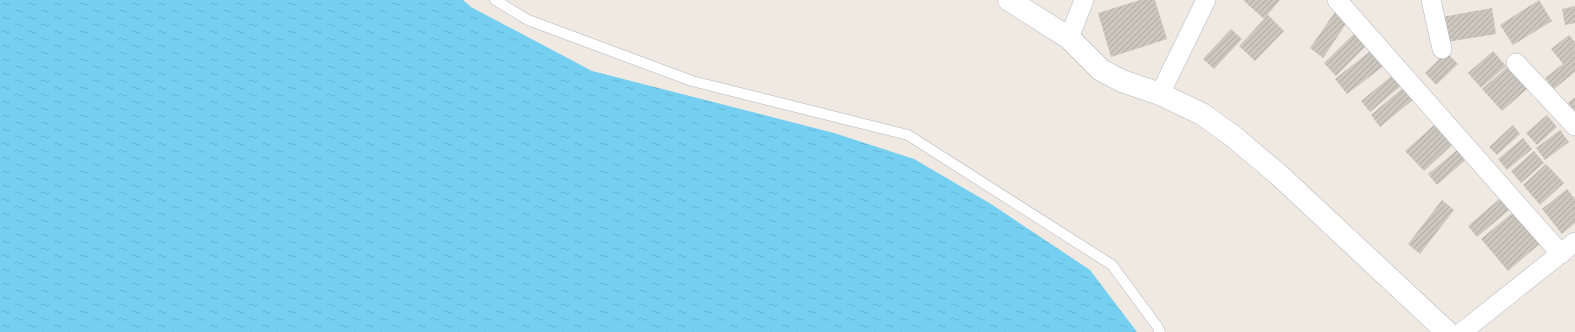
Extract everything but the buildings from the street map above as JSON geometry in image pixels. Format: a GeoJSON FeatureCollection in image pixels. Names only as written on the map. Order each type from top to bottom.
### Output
{"type":"FeatureCollection","features":[{"type":"Feature","properties":{"kind":"street"},"geometry":{"type":"LineString","coordinates":[[1009,0],[1069,38],[1101,70],[1122,81],[1160,94],[1202,114],[1234,137],[1279,175],[1447,332]]}},
{"type":"Feature","properties":{"kind":"street"},"geometry":{"type":"LineString","coordinates":[[1069,38],[1084,0]]}},
{"type":"Feature","properties":{"kind":"street"},"geometry":{"type":"LineString","coordinates":[[1160,94],[1206,0]]}},
{"type":"Feature","properties":{"kind":"street"},"geometry":{"type":"LineString","coordinates":[[1338,0],[1568,248],[1462,332]]}},
{"type":"Feature","properties":{"kind":"street"},"geometry":{"type":"LineString","coordinates":[[1431,0],[1442,49]]}},
{"type":"Feature","properties":{"kind":"street"},"geometry":{"type":"LineString","coordinates":[[1516,63],[1575,126]]}},
{"type":"Feature","properties":{"kind":"lane"},"geometry":{"type":"LineString","coordinates":[[495,0],[528,20],[692,81],[908,135],[1112,265],[1160,332]]}},
{"type":"Feature","properties":{"kind":"water"},"geometry":{"type":"Polygon","coordinates":[[[0,0],[463,0],[471,7],[592,71],[834,133],[914,159],[991,204],[1090,270],[1137,332],[0,332],[0,0]]]}}]}
